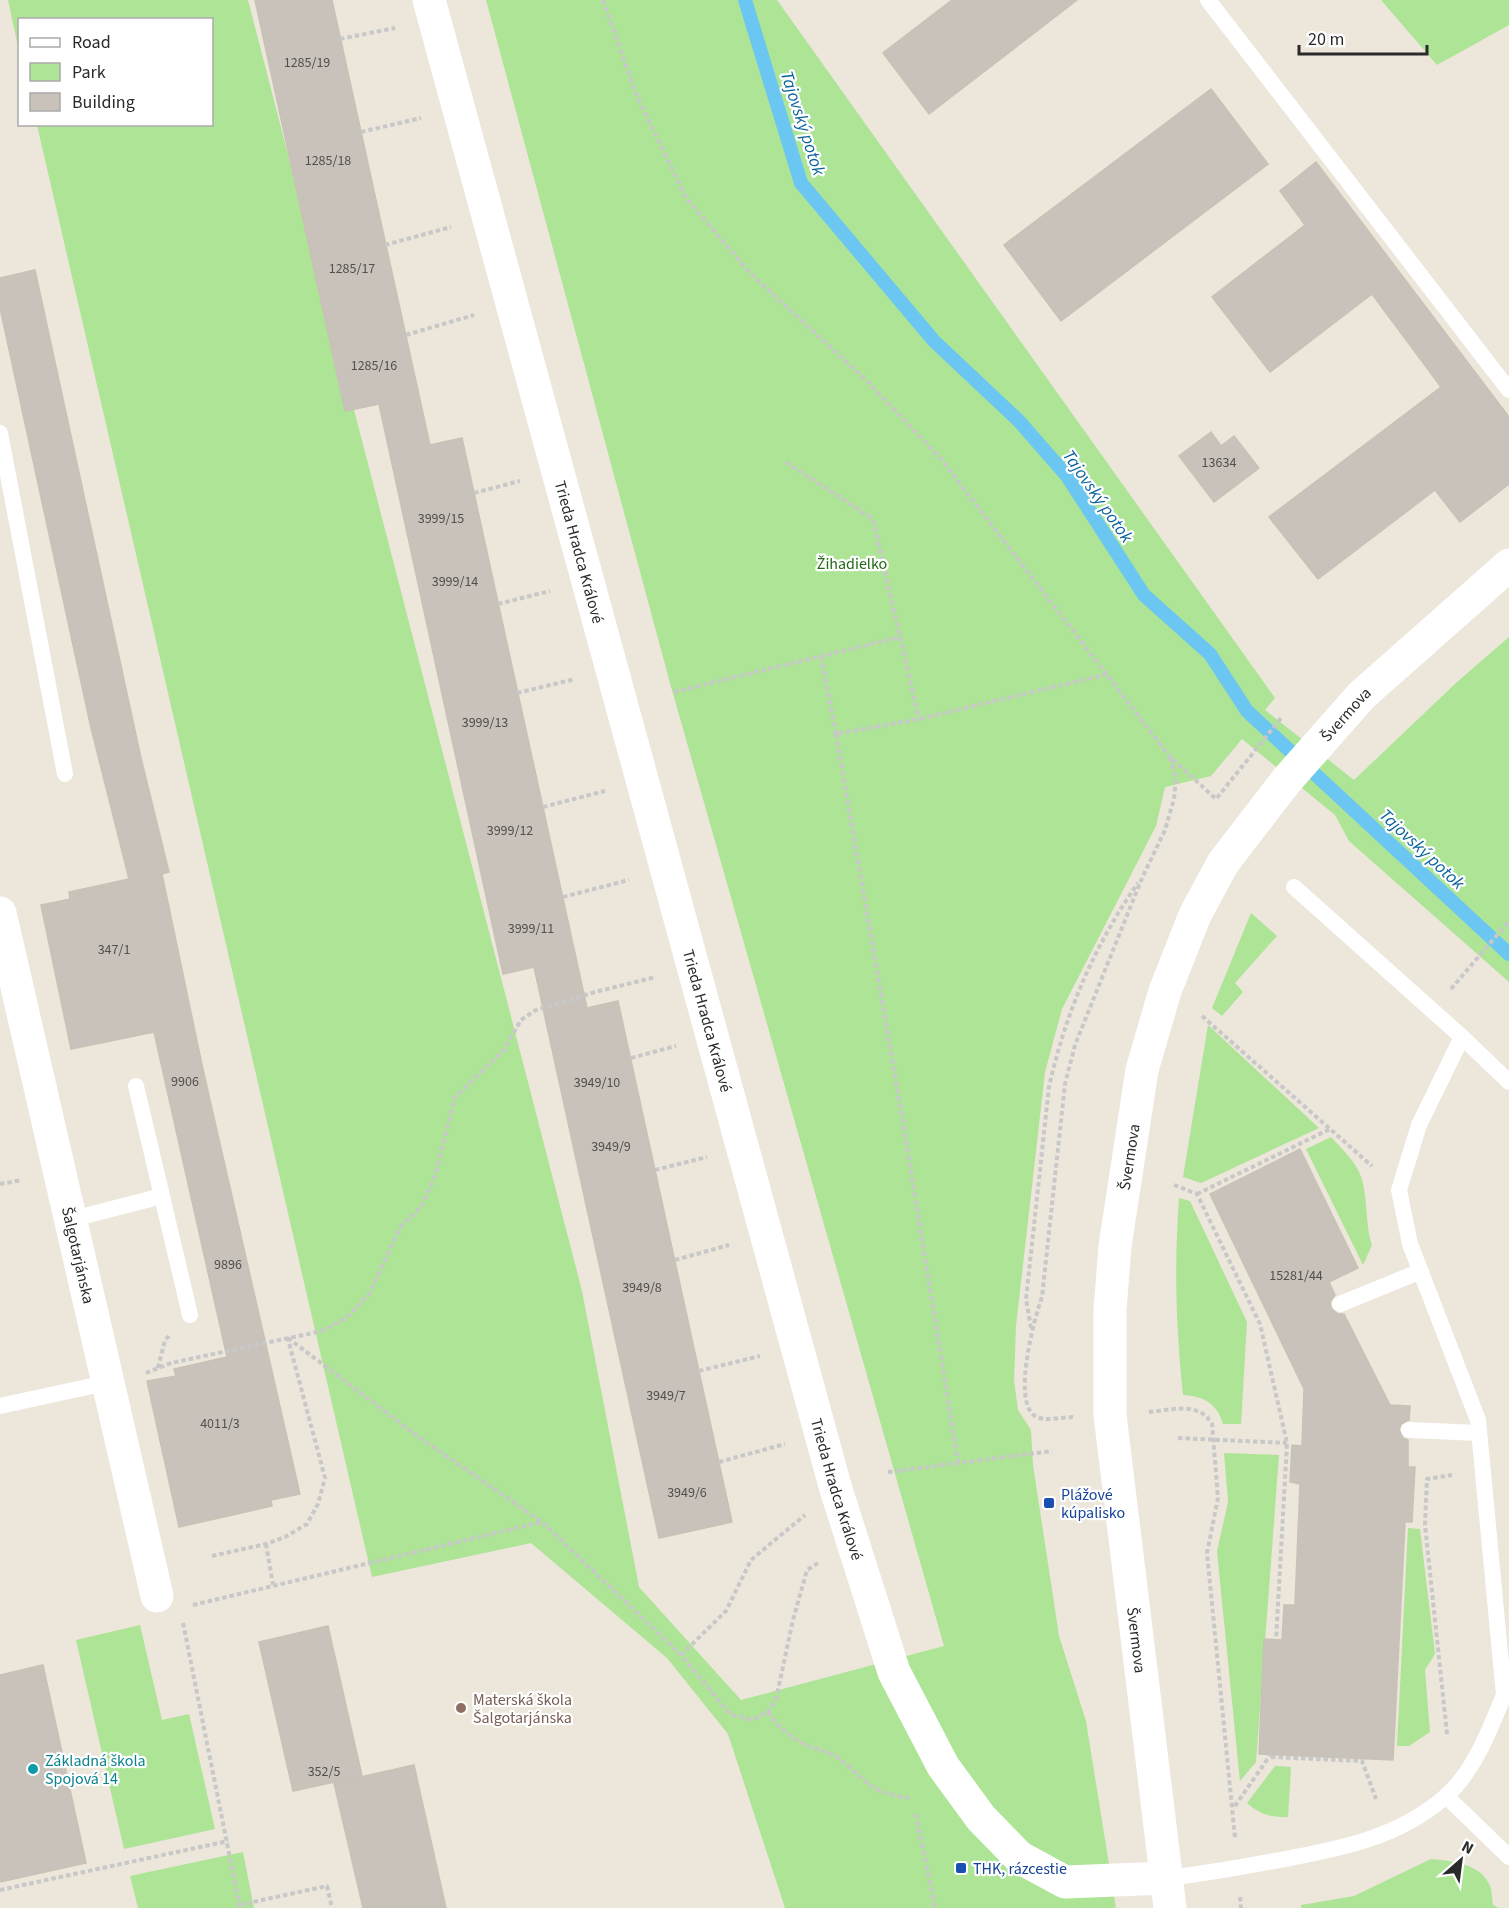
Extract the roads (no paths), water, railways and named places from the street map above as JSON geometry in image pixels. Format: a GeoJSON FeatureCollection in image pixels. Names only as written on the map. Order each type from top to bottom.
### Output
{"type":"FeatureCollection","features":[{"type":"Feature","properties":{"kind":"street","name":"Trieda Hradca Králové"},"geometry":{"type":"LineString","coordinates":[[429,0],[835,1486],[894,1672],[943,1766],[981,1818],[1019,1857],[1065,1882],[1168,1893]]}},
{"type":"Feature","properties":{"kind":"street","name":"Švermova"},"geometry":{"type":"LineString","coordinates":[[1168,1893],[1110,1415],[1110,1310],[1115,1246],[1142,1070],[1165,991],[1195,915],[1223,863],[1286,781],[1362,695],[1509,566]]}},
{"type":"Feature","properties":{"kind":"street","name":"Šalgotarjánska"},"geometry":{"type":"LineString","coordinates":[[0,913],[156,1596]]}},
{"type":"Feature","properties":{"kind":"lane"},"geometry":{"type":"LineString","coordinates":[[1208,0],[1509,390]]}},
{"type":"Feature","properties":{"kind":"lane"},"geometry":{"type":"LineString","coordinates":[[0,433],[65,774]]}},
{"type":"Feature","properties":{"kind":"lane"},"geometry":{"type":"LineString","coordinates":[[1294,887],[1509,1082]]}},
{"type":"Feature","properties":{"kind":"lane"},"geometry":{"type":"LineString","coordinates":[[1168,1893],[1219,1872],[1355,1846],[1407,1824],[1446,1796],[1470,1766],[1506,1695],[1478,1420],[1410,1244],[1399,1190],[1419,1125],[1462,1037]]}},
{"type":"Feature","properties":{"kind":"lane"},"geometry":{"type":"LineString","coordinates":[[136,1086],[190,1315]]}},
{"type":"Feature","properties":{"kind":"lane"},"geometry":{"type":"LineString","coordinates":[[69,1220],[162,1196]]}},
{"type":"Feature","properties":{"kind":"lane"},"geometry":{"type":"LineString","coordinates":[[1340,1304],[1420,1271]]}},
{"type":"Feature","properties":{"kind":"lane"},"geometry":{"type":"LineString","coordinates":[[0,1406],[106,1383]]}},
{"type":"Feature","properties":{"kind":"lane"},"geometry":{"type":"LineString","coordinates":[[1409,1430],[1479,1433]]}},
{"type":"Feature","properties":{"kind":"lane"},"geometry":{"type":"LineString","coordinates":[[1446,1796],[1509,1857]]}},
{"type":"Feature","properties":{"kind":"waterway","name":"Tajovský potok"},"geometry":{"type":"LineString","coordinates":[[745,0],[801,183],[934,341],[1019,421],[1067,476],[1144,595],[1210,654],[1247,711],[1509,954]]}},
{"type":"Feature","properties":{"kind":"place","name":"Plážové kúpalisko"},"geometry":{"type":"Point","coordinates":[1049,1503]}},
{"type":"Feature","properties":{"kind":"place","name":"Materská škola Šalgotarjánska"},"geometry":{"type":"Point","coordinates":[461,1708]}},
{"type":"Feature","properties":{"kind":"place","name":"Základná škola Spojová 14"},"geometry":{"type":"Point","coordinates":[33,1769]}},
{"type":"Feature","properties":{"kind":"place","name":"THK, rázcestie"},"geometry":{"type":"Point","coordinates":[961,1868]}},
{"type":"Feature","properties":{"kind":"park label","name":"Žihadielko"},"geometry":{"type":"Point","coordinates":[852,563]}}]}
